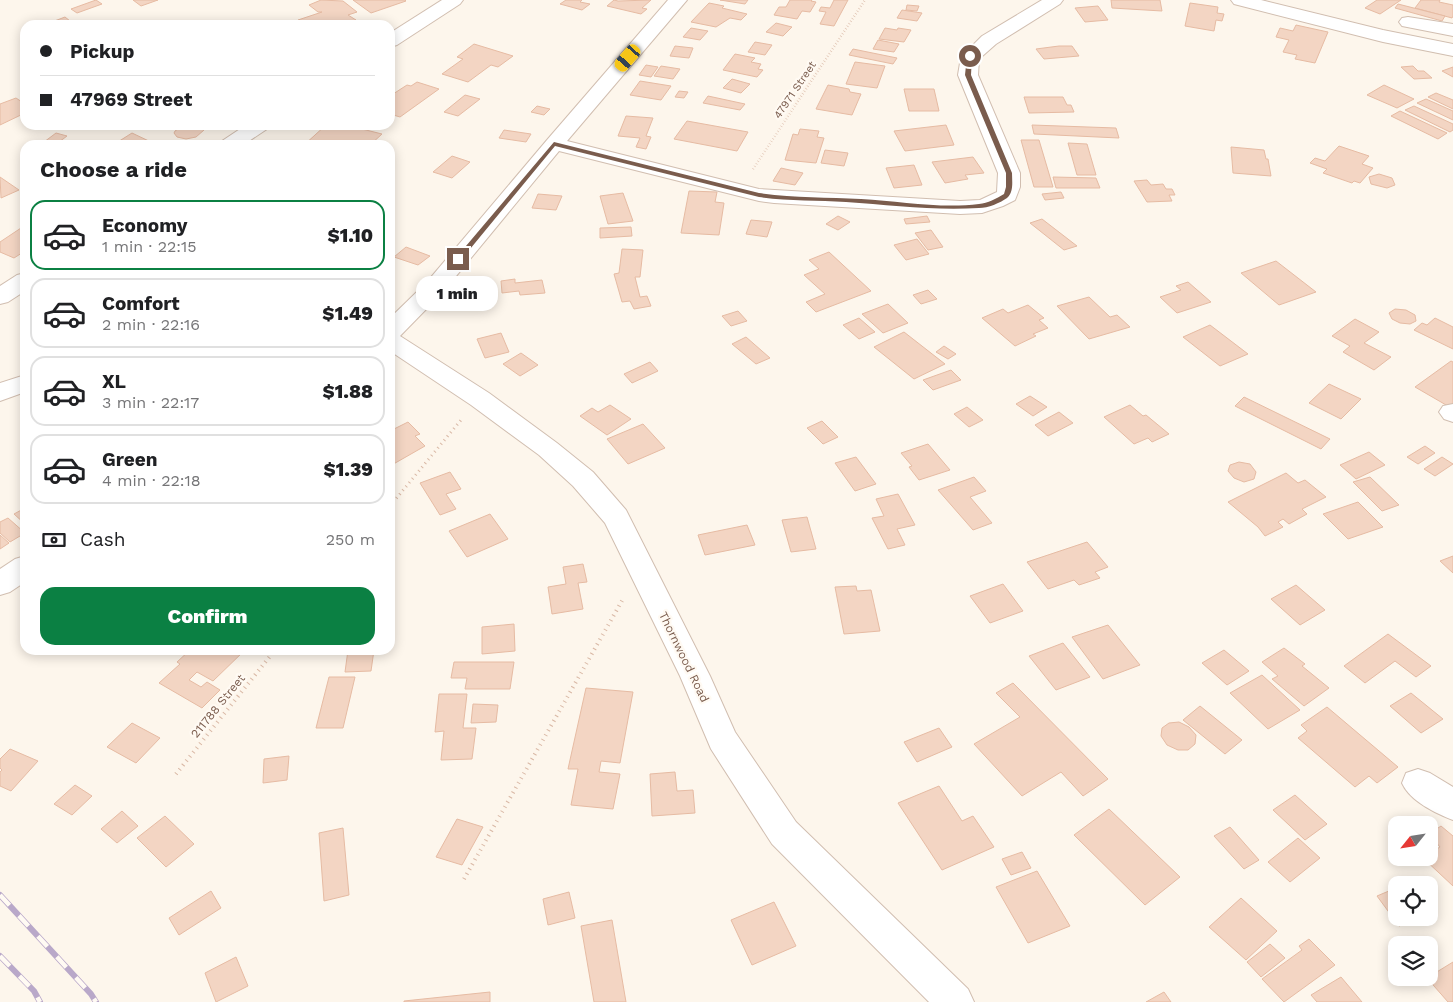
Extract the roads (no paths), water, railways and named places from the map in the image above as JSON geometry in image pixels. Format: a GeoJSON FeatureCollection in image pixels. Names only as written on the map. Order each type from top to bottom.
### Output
{"type":"FeatureCollection","features":[{"type":"Feature","properties":{"kind":"street"},"geometry":{"type":"LineString","coordinates":[[395,38],[454,0]]}},
{"type":"Feature","properties":{"kind":"street"},"geometry":{"type":"LineString","coordinates":[[395,327],[435,288],[554,144],[678,0]]}},
{"type":"Feature","properties":{"kind":"street"},"geometry":{"type":"LineString","coordinates":[[554,144],[738,190],[784,199],[839,199],[947,207],[981,206],[998,201],[1007,195],[1009,173],[968,75],[970,56],[988,40],[1054,0]]}},
{"type":"Feature","properties":{"kind":"street"},"geometry":{"type":"LineString","coordinates":[[1240,0],[1383,36],[1453,50]]}},
{"type":"Feature","properties":{"kind":"street"},"geometry":{"type":"LineString","coordinates":[[1388,18],[1453,30]]}},
{"type":"Feature","properties":{"kind":"street"},"geometry":{"type":"LineString","coordinates":[[237,140],[252,130]]}},
{"type":"Feature","properties":{"kind":"street"},"geometry":{"type":"LineString","coordinates":[[0,297],[20,283]]}},
{"type":"Feature","properties":{"kind":"street","name":"Thornwood Road"},"geometry":{"type":"LineString","coordinates":[[395,343],[480,399],[548,449],[583,479],[616,517],[695,676],[722,740],[784,833],[955,1002]]}},
{"type":"Feature","properties":{"kind":"street"},"geometry":{"type":"LineString","coordinates":[[0,393],[20,385]]}},
{"type":"Feature","properties":{"kind":"street"},"geometry":{"type":"LineString","coordinates":[[0,584],[20,570]]}},
{"type":"Feature","properties":{"kind":"street"},"geometry":{"type":"LineString","coordinates":[[1418,783],[1453,805]]}},
{"type":"Feature","properties":{"kind":"railway"},"geometry":{"type":"LineString","coordinates":[[0,895],[91,994],[96,1002]]}},
{"type":"Feature","properties":{"kind":"railway"},"geometry":{"type":"LineString","coordinates":[[0,956],[34,991],[40,1002]]}}]}
